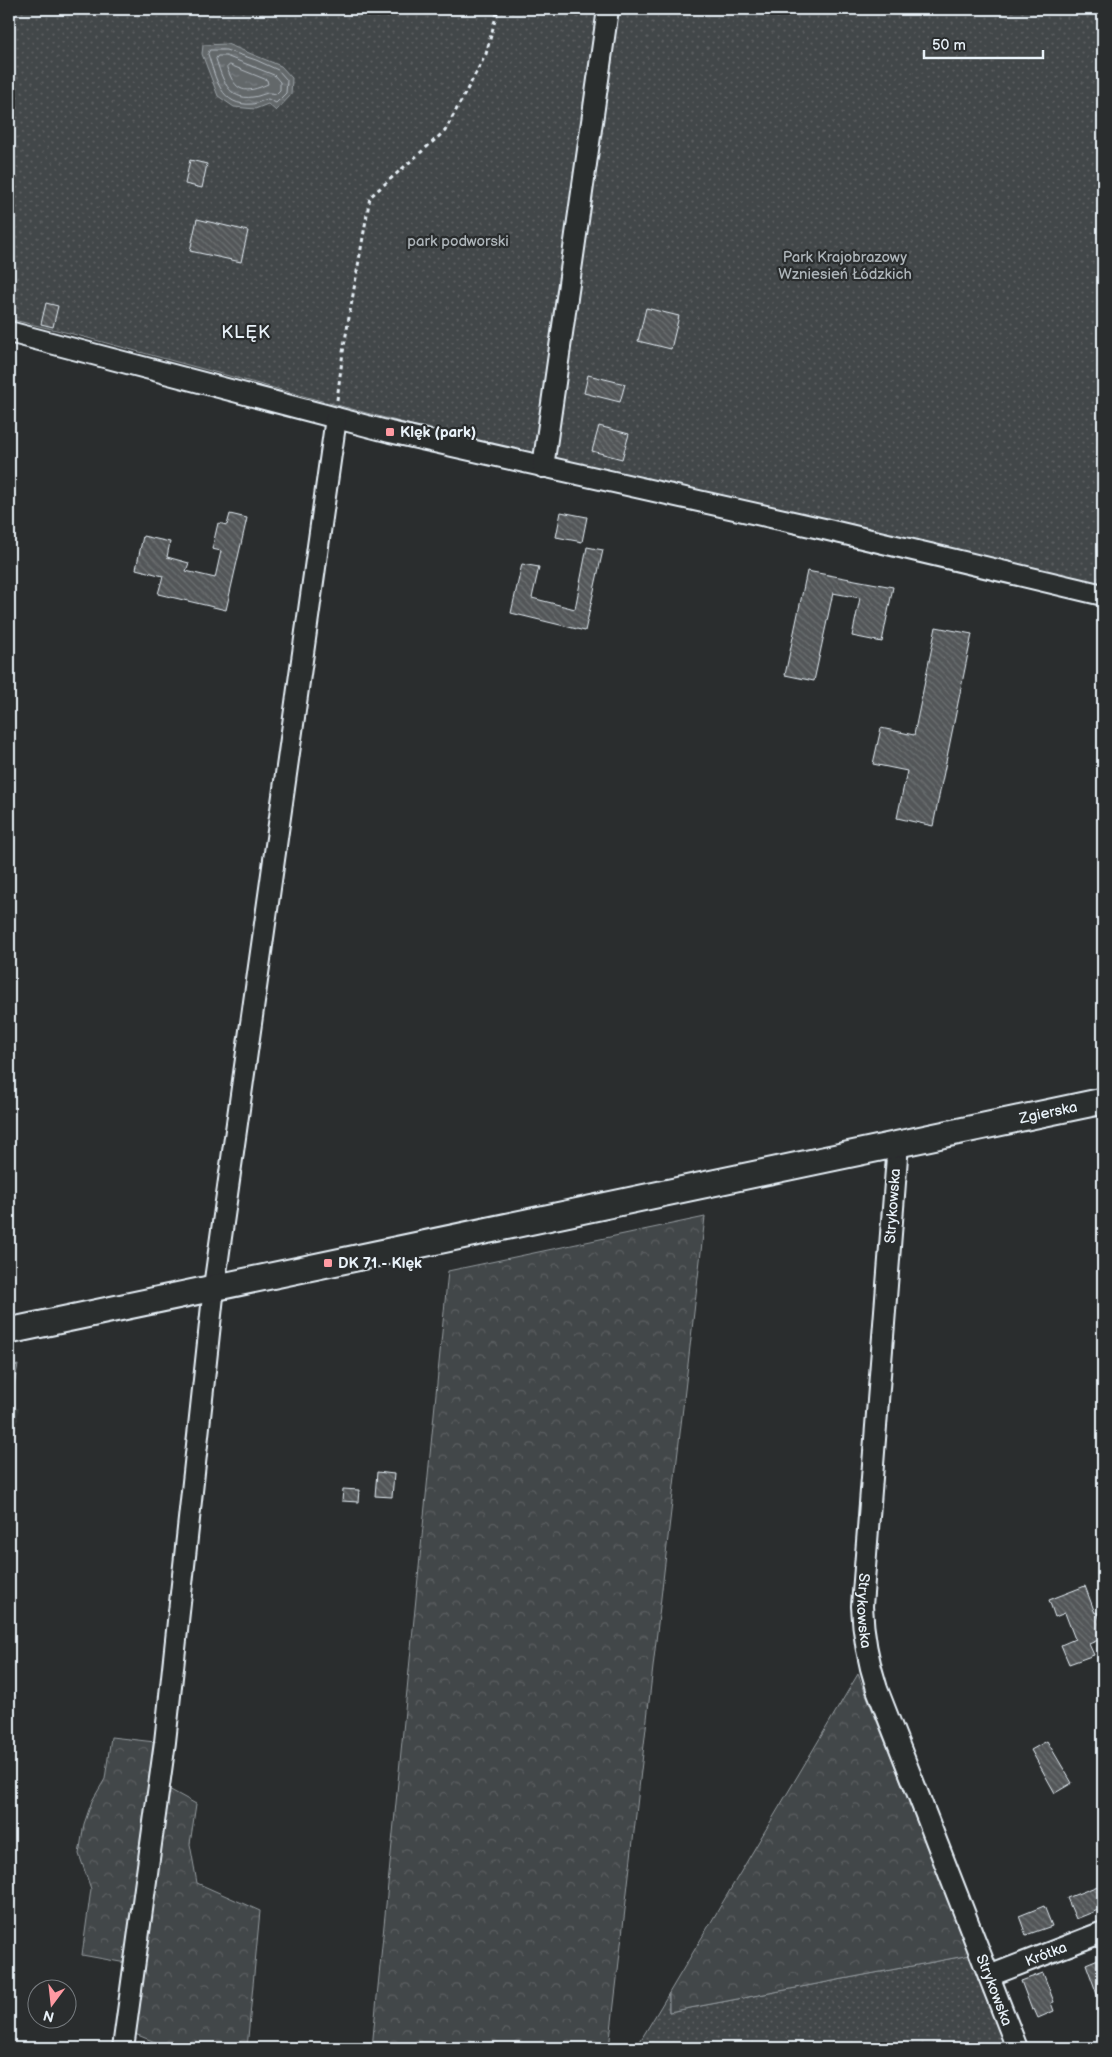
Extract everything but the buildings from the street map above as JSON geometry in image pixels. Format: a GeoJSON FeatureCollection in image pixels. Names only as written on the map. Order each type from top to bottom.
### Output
{"type":"FeatureCollection","features":[{"type":"Feature","properties":{"kind":"main road","name":"Zgierska"},"geometry":{"type":"LineString","coordinates":[[9,1330],[1103,1101]]}},
{"type":"Feature","properties":{"kind":"street"},"geometry":{"type":"LineString","coordinates":[[543,467],[608,9]]}},
{"type":"Feature","properties":{"kind":"street"},"geometry":{"type":"LineString","coordinates":[[9,332],[336,418],[543,467],[824,529],[1103,595]]}},
{"type":"Feature","properties":{"kind":"street"},"geometry":{"type":"LineString","coordinates":[[124,2048],[165,1742],[214,1287],[336,418]]}},
{"type":"Feature","properties":{"kind":"street","name":"Strykowska"},"geometry":{"type":"LineString","coordinates":[[898,1144],[862,1606],[863,1627],[871,1670],[877,1688],[1017,2048]]}},
{"type":"Feature","properties":{"kind":"street","name":"Krótka"},"geometry":{"type":"LineString","coordinates":[[989,1976],[1103,1932]]}},
{"type":"Feature","properties":{"kind":"path"},"geometry":{"type":"LineString","coordinates":[[336,418],[343,352],[370,197],[445,131],[486,54],[498,9]]}},
{"type":"Feature","properties":{"kind":"shaded area"},"geometry":{"type":"Polygon","coordinates":[[[19,1408],[9,1480],[9,1410],[19,1408]]]}},
{"type":"Feature","properties":{"kind":"green space","name":"Park Krajobrazowy Wzniesień Łódzkich"},"geometry":{"type":"Polygon","coordinates":[[[9,9],[1103,9],[1103,589],[549,462],[69,333],[9,319],[9,9]]]}},
{"type":"Feature","properties":{"kind":"green space"},"geometry":{"type":"Polygon","coordinates":[[[705,1217],[609,2048],[372,2048],[448,1271],[705,1217]]]}},
{"type":"Feature","properties":{"kind":"green space"},"geometry":{"type":"Polygon","coordinates":[[[18,1365],[12,1394],[9,1395],[9,1367],[18,1365]]]}},
{"type":"Feature","properties":{"kind":"green space"},"geometry":{"type":"Polygon","coordinates":[[[858,1674],[970,1955],[669,2012],[669,1993],[858,1674]]]}},
{"type":"Feature","properties":{"kind":"green space"},"geometry":{"type":"Polygon","coordinates":[[[111,1737],[155,1742],[126,1963],[82,1955],[91,1889],[79,1854],[84,1824],[92,1801],[105,1779],[111,1737]]]}},
{"type":"Feature","properties":{"kind":"green space"},"geometry":{"type":"Polygon","coordinates":[[[167,1788],[196,1804],[190,1844],[197,1883],[260,1911],[247,2048],[170,2048],[135,2034],[167,1788]]]}},
{"type":"Feature","properties":{"kind":"green space"},"geometry":{"type":"Polygon","coordinates":[[[970,1955],[1007,2048],[636,2048],[669,1993],[669,2012],[970,1955]]]}},
{"type":"Feature","properties":{"kind":"water"},"geometry":{"type":"Polygon","coordinates":[[[227,44],[281,66],[292,78],[291,95],[276,111],[268,104],[255,109],[234,107],[218,96],[202,54],[203,45],[227,44]]]}},
{"type":"Feature","properties":{"kind":"place","name":"Klęk (park)"},"geometry":{"type":"Point","coordinates":[390,432]}},
{"type":"Feature","properties":{"kind":"place","name":"DK 71 - Klęk"},"geometry":{"type":"Point","coordinates":[328,1263]}},
{"type":"Feature","properties":{"kind":"district","name":"KLĘK"},"geometry":{"type":"Point","coordinates":[246,332]}},
{"type":"Feature","properties":{"kind":"park label","name":"park podworski"},"geometry":{"type":"Point","coordinates":[458,241]}}]}
